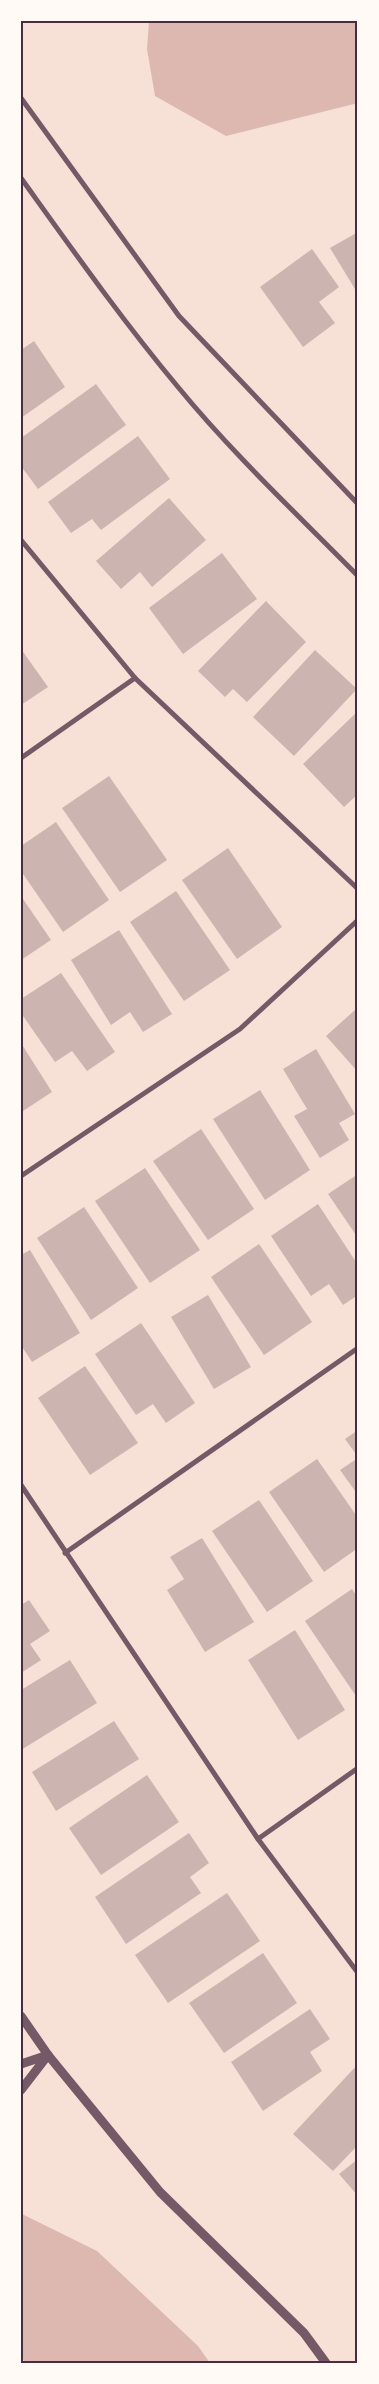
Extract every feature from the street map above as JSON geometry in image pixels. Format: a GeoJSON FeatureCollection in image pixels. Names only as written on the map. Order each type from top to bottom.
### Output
{"type":"FeatureCollection","features":[{"type":"Feature","properties":{"kind":"street"},"geometry":{"type":"LineString","coordinates":[[21,98],[179,316],[358,504]]}},
{"type":"Feature","properties":{"kind":"street"},"geometry":{"type":"LineString","coordinates":[[21,178],[178,388],[258,475],[358,576]]}},
{"type":"Feature","properties":{"kind":"street"},"geometry":{"type":"LineString","coordinates":[[21,540],[135,678],[358,889]]}},
{"type":"Feature","properties":{"kind":"street"},"geometry":{"type":"LineString","coordinates":[[21,758],[135,678]]}},
{"type":"Feature","properties":{"kind":"street"},"geometry":{"type":"LineString","coordinates":[[21,1176],[240,1030],[358,920]]}},
{"type":"Feature","properties":{"kind":"street"},"geometry":{"type":"LineString","coordinates":[[65,1553],[358,1348]]}},
{"type":"Feature","properties":{"kind":"street"},"geometry":{"type":"LineString","coordinates":[[21,1485],[258,1839],[358,1973]]}},
{"type":"Feature","properties":{"kind":"street"},"geometry":{"type":"LineString","coordinates":[[258,1839],[358,1768]]}},
{"type":"Feature","properties":{"kind":"street"},"geometry":{"type":"LineString","coordinates":[[21,2016],[48,2055],[160,2192],[304,2333],[326,2363]]}},
{"type":"Feature","properties":{"kind":"street"},"geometry":{"type":"LineString","coordinates":[[21,2064],[48,2055]]}},
{"type":"Feature","properties":{"kind":"street"},"geometry":{"type":"LineString","coordinates":[[21,2090],[48,2055]]}},
{"type":"Feature","properties":{"kind":"shaded area"},"geometry":{"type":"Polygon","coordinates":[[[149,21],[358,21],[358,103],[226,136],[155,96],[147,49],[149,21]]]}},
{"type":"Feature","properties":{"kind":"shaded area"},"geometry":{"type":"Polygon","coordinates":[[[22,2214],[97,2251],[198,2346],[210,2363],[25,2363],[21,2355],[22,2214]]]}},
{"type":"Feature","properties":{"kind":"building"},"geometry":{"type":"Polygon","coordinates":[[[358,232],[358,294],[330,248],[358,232]]]}},
{"type":"Feature","properties":{"kind":"building"},"geometry":{"type":"Polygon","coordinates":[[[312,249],[339,287],[319,302],[335,323],[303,347],[260,287],[312,249]]]}},
{"type":"Feature","properties":{"kind":"building"},"geometry":{"type":"Polygon","coordinates":[[[34,341],[65,387],[21,418],[21,350],[34,341]]]}},
{"type":"Feature","properties":{"kind":"building"},"geometry":{"type":"Polygon","coordinates":[[[96,384],[126,425],[38,489],[21,466],[21,438],[96,384]]]}},
{"type":"Feature","properties":{"kind":"building"},"geometry":{"type":"Polygon","coordinates":[[[138,436],[170,479],[101,530],[92,519],[71,533],[48,502],[138,436]]]}},
{"type":"Feature","properties":{"kind":"building"},"geometry":{"type":"Polygon","coordinates":[[[169,498],[206,540],[152,587],[140,572],[121,589],[96,561],[169,498]]]}},
{"type":"Feature","properties":{"kind":"building"},"geometry":{"type":"Polygon","coordinates":[[[222,553],[257,599],[183,654],[149,608],[222,553]]]}},
{"type":"Feature","properties":{"kind":"building"},"geometry":{"type":"Polygon","coordinates":[[[266,601],[306,642],[247,702],[233,689],[225,697],[198,671],[266,601]]]}},
{"type":"Feature","properties":{"kind":"building"},"geometry":{"type":"Polygon","coordinates":[[[21,649],[48,687],[21,705],[21,649]]]}},
{"type":"Feature","properties":{"kind":"building"},"geometry":{"type":"Polygon","coordinates":[[[315,650],[357,689],[294,756],[253,717],[315,650]]]}},
{"type":"Feature","properties":{"kind":"building"},"geometry":{"type":"Polygon","coordinates":[[[358,711],[358,794],[344,807],[303,764],[358,711]]]}},
{"type":"Feature","properties":{"kind":"building"},"geometry":{"type":"Polygon","coordinates":[[[109,776],[167,860],[120,892],[62,808],[109,776]]]}},
{"type":"Feature","properties":{"kind":"building"},"geometry":{"type":"Polygon","coordinates":[[[56,822],[109,900],[63,932],[21,871],[21,846],[56,822]]]}},
{"type":"Feature","properties":{"kind":"building"},"geometry":{"type":"Polygon","coordinates":[[[228,848],[282,927],[237,959],[182,880],[228,848]]]}},
{"type":"Feature","properties":{"kind":"building"},"geometry":{"type":"Polygon","coordinates":[[[176,891],[230,970],[184,1001],[130,922],[176,891]]]}},
{"type":"Feature","properties":{"kind":"building"},"geometry":{"type":"Polygon","coordinates":[[[21,896],[51,940],[21,960],[21,896]]]}},
{"type":"Feature","properties":{"kind":"building"},"geometry":{"type":"Polygon","coordinates":[[[119,930],[172,1014],[143,1032],[130,1012],[111,1025],[71,960],[119,930]]]}},
{"type":"Feature","properties":{"kind":"building"},"geometry":{"type":"Polygon","coordinates":[[[61,973],[115,1052],[87,1071],[72,1051],[55,1062],[21,1013],[21,999],[61,973]]]}},
{"type":"Feature","properties":{"kind":"building"},"geometry":{"type":"Polygon","coordinates":[[[355,1010],[358,1014],[358,1072],[326,1036],[355,1010]]]}},
{"type":"Feature","properties":{"kind":"building"},"geometry":{"type":"Polygon","coordinates":[[[21,1043],[52,1092],[23,1111],[21,1109],[21,1043]]]}},
{"type":"Feature","properties":{"kind":"building"},"geometry":{"type":"Polygon","coordinates":[[[316,1049],[355,1114],[339,1123],[349,1140],[320,1158],[294,1116],[307,1109],[283,1069],[316,1049]]]}},
{"type":"Feature","properties":{"kind":"building"},"geometry":{"type":"Polygon","coordinates":[[[260,1090],[310,1170],[265,1200],[213,1119],[260,1090]]]}},
{"type":"Feature","properties":{"kind":"building"},"geometry":{"type":"Polygon","coordinates":[[[201,1129],[254,1209],[208,1240],[153,1161],[201,1129]]]}},
{"type":"Feature","properties":{"kind":"building"},"geometry":{"type":"Polygon","coordinates":[[[145,1168],[200,1250],[150,1283],[95,1201],[145,1168]]]}},
{"type":"Feature","properties":{"kind":"building"},"geometry":{"type":"Polygon","coordinates":[[[358,1174],[358,1238],[328,1194],[358,1174]]]}},
{"type":"Feature","properties":{"kind":"building"},"geometry":{"type":"Polygon","coordinates":[[[318,1204],[358,1265],[358,1295],[343,1305],[329,1284],[311,1296],[271,1236],[318,1204]]]}},
{"type":"Feature","properties":{"kind":"building"},"geometry":{"type":"Polygon","coordinates":[[[84,1207],[138,1288],[91,1320],[37,1238],[84,1207]]]}},
{"type":"Feature","properties":{"kind":"building"},"geometry":{"type":"Polygon","coordinates":[[[259,1244],[312,1322],[264,1355],[211,1277],[259,1244]]]}},
{"type":"Feature","properties":{"kind":"building"},"geometry":{"type":"Polygon","coordinates":[[[30,1250],[80,1333],[32,1362],[21,1345],[21,1255],[30,1250]]]}},
{"type":"Feature","properties":{"kind":"building"},"geometry":{"type":"Polygon","coordinates":[[[208,1295],[251,1367],[214,1389],[171,1317],[208,1295]]]}},
{"type":"Feature","properties":{"kind":"building"},"geometry":{"type":"Polygon","coordinates":[[[141,1323],[195,1403],[166,1423],[153,1404],[136,1415],[95,1354],[141,1323]]]}},
{"type":"Feature","properties":{"kind":"building"},"geometry":{"type":"Polygon","coordinates":[[[85,1366],[138,1443],[90,1475],[38,1398],[85,1366]]]}},
{"type":"Feature","properties":{"kind":"building"},"geometry":{"type":"Polygon","coordinates":[[[358,1430],[358,1457],[345,1439],[358,1430]]]}},
{"type":"Feature","properties":{"kind":"building"},"geometry":{"type":"Polygon","coordinates":[[[358,1458],[358,1495],[340,1470],[358,1458]]]}},
{"type":"Feature","properties":{"kind":"building"},"geometry":{"type":"Polygon","coordinates":[[[317,1459],[358,1518],[358,1548],[324,1572],[269,1492],[317,1459]]]}},
{"type":"Feature","properties":{"kind":"building"},"geometry":{"type":"Polygon","coordinates":[[[259,1500],[313,1581],[267,1612],[212,1531],[259,1500]]]}},
{"type":"Feature","properties":{"kind":"building"},"geometry":{"type":"Polygon","coordinates":[[[202,1538],[254,1622],[205,1652],[167,1590],[184,1579],[170,1557],[202,1538]]]}},
{"type":"Feature","properties":{"kind":"building"},"geometry":{"type":"Polygon","coordinates":[[[352,1589],[358,1598],[358,1699],[305,1621],[352,1589]]]}},
{"type":"Feature","properties":{"kind":"building"},"geometry":{"type":"Polygon","coordinates":[[[29,1600],[50,1631],[30,1644],[41,1660],[21,1673],[21,1605],[29,1600]]]}},
{"type":"Feature","properties":{"kind":"building"},"geometry":{"type":"Polygon","coordinates":[[[295,1630],[345,1710],[298,1740],[248,1660],[295,1630]]]}},
{"type":"Feature","properties":{"kind":"building"},"geometry":{"type":"Polygon","coordinates":[[[70,1660],[97,1703],[21,1750],[21,1690],[70,1660]]]}},
{"type":"Feature","properties":{"kind":"building"},"geometry":{"type":"Polygon","coordinates":[[[114,1721],[139,1759],[56,1811],[32,1772],[114,1721]]]}},
{"type":"Feature","properties":{"kind":"building"},"geometry":{"type":"Polygon","coordinates":[[[147,1775],[179,1822],[101,1875],[69,1828],[147,1775]]]}},
{"type":"Feature","properties":{"kind":"building"},"geometry":{"type":"Polygon","coordinates":[[[189,1833],[209,1863],[190,1877],[201,1893],[126,1944],[95,1897],[189,1833]]]}},
{"type":"Feature","properties":{"kind":"building"},"geometry":{"type":"Polygon","coordinates":[[[227,1893],[260,1941],[168,2003],[135,1955],[227,1893]]]}},
{"type":"Feature","properties":{"kind":"building"},"geometry":{"type":"Polygon","coordinates":[[[263,1953],[297,2003],[224,2053],[189,2003],[263,1953]]]}},
{"type":"Feature","properties":{"kind":"building"},"geometry":{"type":"Polygon","coordinates":[[[310,2009],[330,2039],[310,2052],[322,2071],[263,2111],[231,2062],[310,2009]]]}},
{"type":"Feature","properties":{"kind":"building"},"geometry":{"type":"Polygon","coordinates":[[[358,2064],[358,2145],[333,2171],[293,2134],[358,2064]]]}},
{"type":"Feature","properties":{"kind":"building"},"geometry":{"type":"Polygon","coordinates":[[[358,2159],[358,2196],[339,2174],[358,2159]]]}}]}
